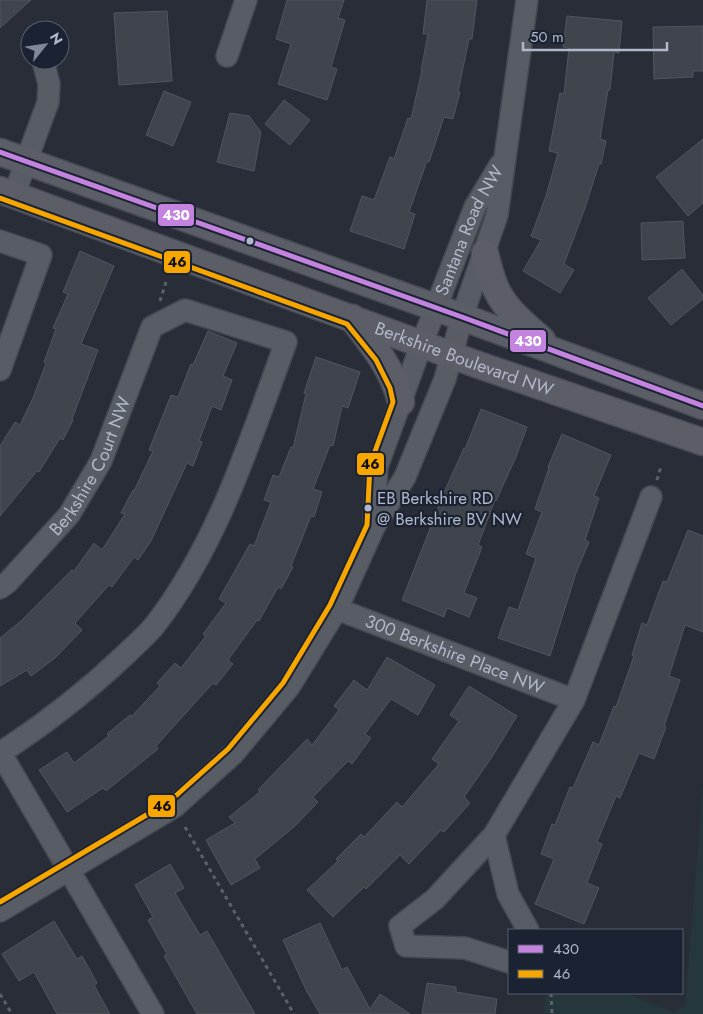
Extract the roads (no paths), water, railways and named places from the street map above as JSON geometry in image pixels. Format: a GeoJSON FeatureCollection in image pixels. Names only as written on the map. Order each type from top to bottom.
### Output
{"type":"FeatureCollection","features":[{"type":"Feature","properties":{"kind":"main road"},"geometry":{"type":"LineString","coordinates":[[0,152],[462,317],[703,406]]}},
{"type":"Feature","properties":{"kind":"main road","name":"Berkshire Boulevard NW"},"geometry":{"type":"LineString","coordinates":[[7,193],[452,355],[703,442]]}},
{"type":"Feature","properties":{"kind":"main road"},"geometry":{"type":"LineString","coordinates":[[485,254],[498,293],[516,317],[554,351]]}},
{"type":"Feature","properties":{"kind":"main road"},"geometry":{"type":"LineString","coordinates":[[352,318],[382,356],[397,385],[401,402]]}},
{"type":"Feature","properties":{"kind":"street"},"geometry":{"type":"LineString","coordinates":[[227,56],[246,0]]}},
{"type":"Feature","properties":{"kind":"street","name":"Santana Road NW"},"geometry":{"type":"LineString","coordinates":[[374,527],[405,477],[446,379],[462,317],[497,215],[527,0]]}},
{"type":"Feature","properties":{"kind":"street"},"geometry":{"type":"LineString","coordinates":[[7,193],[26,162],[48,102],[49,84],[45,70]]}},
{"type":"Feature","properties":{"kind":"street","name":"Santana Road NW"},"geometry":{"type":"LineString","coordinates":[[374,527],[377,467],[435,308],[475,207],[506,155]]}},
{"type":"Feature","properties":{"kind":"street"},"geometry":{"type":"LineString","coordinates":[[0,241],[41,255],[0,370]]}},
{"type":"Feature","properties":{"kind":"street","name":"Berkshire Court NW"},"geometry":{"type":"LineString","coordinates":[[0,588],[8,582],[69,515],[101,461],[152,327],[185,310],[286,342],[227,502],[188,578],[154,627],[96,682],[39,728],[0,752]]}},
{"type":"Feature","properties":{"kind":"street"},"geometry":{"type":"LineString","coordinates":[[508,962],[465,948],[406,946],[400,926],[435,899],[494,835],[574,700],[651,498]]}},
{"type":"Feature","properties":{"kind":"street"},"geometry":{"type":"LineString","coordinates":[[0,911],[174,807],[233,754],[289,687],[337,609],[374,527]]}},
{"type":"Feature","properties":{"kind":"street","name":"300 Berkshire Place NW"},"geometry":{"type":"LineString","coordinates":[[337,609],[574,700]]}},
{"type":"Feature","properties":{"kind":"street"},"geometry":{"type":"LineString","coordinates":[[0,752],[153,1014]]}},
{"type":"Feature","properties":{"kind":"street"},"geometry":{"type":"LineString","coordinates":[[494,835],[508,894],[527,929]]}},
{"type":"Feature","properties":{"kind":"place","name":"EB Berkshire RD @ Berkshire BV NW"},"geometry":{"type":"Point","coordinates":[368,508]}}]}
